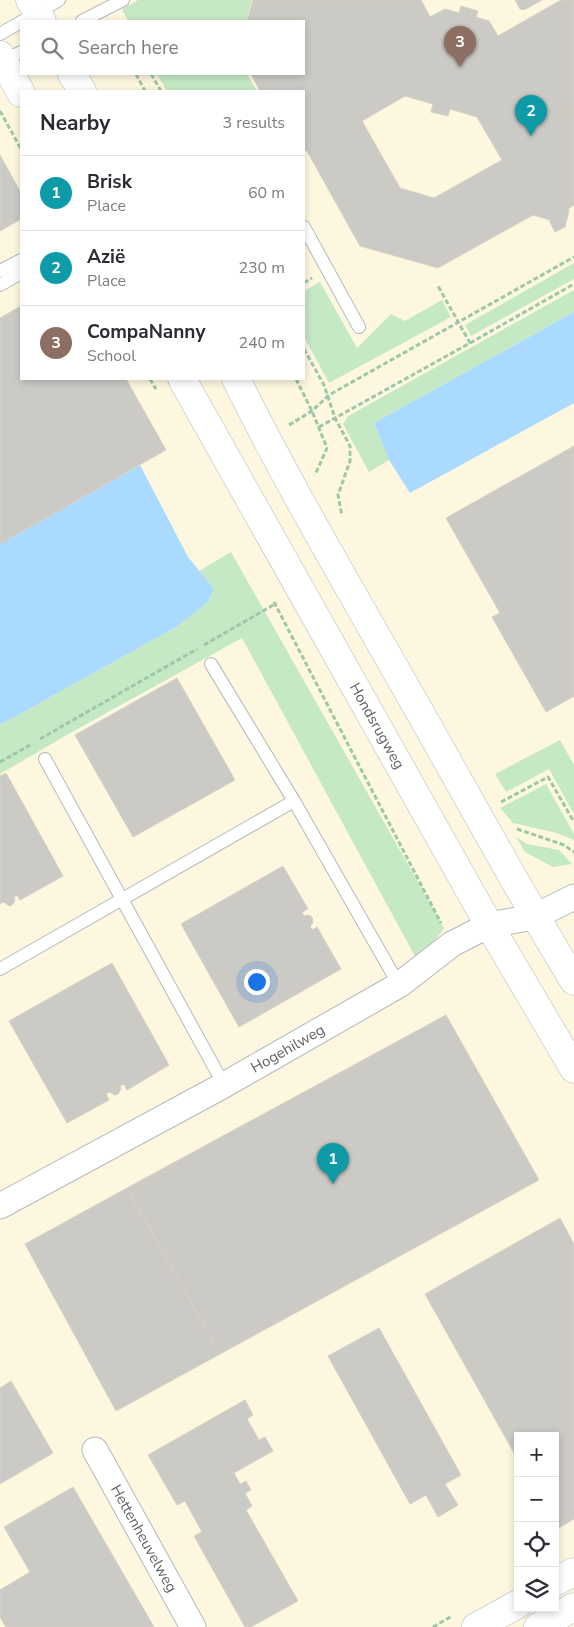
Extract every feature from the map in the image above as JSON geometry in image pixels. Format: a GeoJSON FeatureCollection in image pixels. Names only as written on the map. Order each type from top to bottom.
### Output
{"type":"FeatureCollection","features":[{"type":"Feature","properties":{"kind":"street"},"geometry":{"type":"LineString","coordinates":[[8,56],[20,90]]}},
{"type":"Feature","properties":{"kind":"street"},"geometry":{"type":"LineString","coordinates":[[73,75],[81,90]]}},
{"type":"Feature","properties":{"kind":"street","name":"Hondsrugweg"},"geometry":{"type":"LineString","coordinates":[[183,380],[489,925],[574,1070]]}},
{"type":"Feature","properties":{"kind":"street"},"geometry":{"type":"LineString","coordinates":[[236,380],[266,440],[534,917],[574,981]]}},
{"type":"Feature","properties":{"kind":"street","name":"Hogehilweg"},"geometry":{"type":"LineString","coordinates":[[0,1206],[224,1085],[399,985],[452,944],[489,925],[534,917],[574,897]]}},
{"type":"Feature","properties":{"kind":"street","name":"Hettenheuvelweg"},"geometry":{"type":"LineString","coordinates":[[94,1450],[193,1627]]}},
{"type":"Feature","properties":{"kind":"street"},"geometry":{"type":"LineString","coordinates":[[559,1580],[574,1572]]}},
{"type":"Feature","properties":{"kind":"street"},"geometry":{"type":"LineString","coordinates":[[476,1627],[514,1606]]}},
{"type":"Feature","properties":{"kind":"street"},"geometry":{"type":"LineString","coordinates":[[538,1627],[574,1607]]}},
{"type":"Feature","properties":{"kind":"lane"},"geometry":{"type":"LineString","coordinates":[[84,20],[123,0]]}},
{"type":"Feature","properties":{"kind":"lane"},"geometry":{"type":"LineString","coordinates":[[23,20],[35,13]]}},
{"type":"Feature","properties":{"kind":"lane"},"geometry":{"type":"LineString","coordinates":[[0,34],[20,22]]}},
{"type":"Feature","properties":{"kind":"lane"},"geometry":{"type":"LineString","coordinates":[[305,229],[359,327]]}},
{"type":"Feature","properties":{"kind":"lane"},"geometry":{"type":"LineString","coordinates":[[0,271],[20,261]]}},
{"type":"Feature","properties":{"kind":"lane"},"geometry":{"type":"LineString","coordinates":[[0,285],[20,274]]}},
{"type":"Feature","properties":{"kind":"lane"},"geometry":{"type":"LineString","coordinates":[[210,664],[294,801],[399,985]]}},
{"type":"Feature","properties":{"kind":"lane"},"geometry":{"type":"LineString","coordinates":[[45,759],[224,1085]]}},
{"type":"Feature","properties":{"kind":"lane"},"geometry":{"type":"LineString","coordinates":[[0,968],[294,801]]}},
{"type":"Feature","properties":{"kind":"path"},"geometry":{"type":"LineString","coordinates":[[137,75],[144,90]]}},
{"type":"Feature","properties":{"kind":"path"},"geometry":{"type":"LineString","coordinates":[[152,75],[160,90]]}},
{"type":"Feature","properties":{"kind":"path"},"geometry":{"type":"LineString","coordinates":[[0,111],[20,147]]}},
{"type":"Feature","properties":{"kind":"path"},"geometry":{"type":"LineString","coordinates":[[312,411],[329,395],[574,257]]}},
{"type":"Feature","properties":{"kind":"path"},"geometry":{"type":"LineString","coordinates":[[319,427],[574,284]]}},
{"type":"Feature","properties":{"kind":"path"},"geometry":{"type":"LineString","coordinates":[[438,286],[470,343]]}},
{"type":"Feature","properties":{"kind":"path"},"geometry":{"type":"LineString","coordinates":[[305,350],[329,395],[335,418],[350,446],[350,462],[338,495],[340,513],[344,522]]}},
{"type":"Feature","properties":{"kind":"path"},"geometry":{"type":"LineString","coordinates":[[151,380],[160,396]]}},
{"type":"Feature","properties":{"kind":"path"},"geometry":{"type":"LineString","coordinates":[[272,597],[452,944]]}},
{"type":"Feature","properties":{"kind":"path"},"geometry":{"type":"LineString","coordinates":[[0,762],[275,604]]}},
{"type":"Feature","properties":{"kind":"path"},"geometry":{"type":"LineString","coordinates":[[498,804],[548,777],[574,822]]}},
{"type":"Feature","properties":{"kind":"shaded area"},"geometry":{"type":"Polygon","coordinates":[[[0,0],[574,0],[574,1627],[0,1627],[0,0]]]}},
{"type":"Feature","properties":{"kind":"green space"},"geometry":{"type":"Polygon","coordinates":[[[138,0],[252,0],[246,20],[128,20],[122,9],[138,0]]]}},
{"type":"Feature","properties":{"kind":"green space"},"geometry":{"type":"Polygon","coordinates":[[[158,75],[248,75],[256,90],[166,90],[158,75]]]}},
{"type":"Feature","properties":{"kind":"green space"},"geometry":{"type":"Polygon","coordinates":[[[574,263],[574,279],[471,336],[465,325],[574,263]]]}},
{"type":"Feature","properties":{"kind":"green space"},"geometry":{"type":"Polygon","coordinates":[[[320,282],[357,348],[391,314],[405,321],[442,300],[451,317],[329,383],[305,339],[305,290],[320,282]]]}},
{"type":"Feature","properties":{"kind":"green space"},"geometry":{"type":"Polygon","coordinates":[[[574,290],[574,312],[374,423],[389,460],[369,472],[343,424],[348,416],[574,290]]]}},
{"type":"Feature","properties":{"kind":"green space"},"geometry":{"type":"Polygon","coordinates":[[[231,552],[444,928],[425,954],[417,960],[242,638],[0,774],[0,725],[178,626],[208,602],[214,589],[199,571],[231,552]]]}},
{"type":"Feature","properties":{"kind":"green space"},"geometry":{"type":"Polygon","coordinates":[[[560,740],[574,765],[574,814],[549,769],[506,792],[495,774],[560,740]]]}},
{"type":"Feature","properties":{"kind":"green space"},"geometry":{"type":"Polygon","coordinates":[[[546,784],[574,834],[574,840],[557,833],[513,823],[500,808],[546,784]]]}},
{"type":"Feature","properties":{"kind":"green space"},"geometry":{"type":"Polygon","coordinates":[[[516,837],[527,844],[559,850],[572,864],[553,867],[525,852],[516,837]]]}},
{"type":"Feature","properties":{"kind":"water"},"geometry":{"type":"Polygon","coordinates":[[[574,312],[574,403],[410,493],[389,460],[374,423],[574,312]]]}},
{"type":"Feature","properties":{"kind":"water"},"geometry":{"type":"Polygon","coordinates":[[[140,465],[188,557],[214,589],[208,602],[178,626],[0,725],[0,544],[140,465]]]}},
{"type":"Feature","properties":{"kind":"building"},"geometry":{"type":"Polygon","coordinates":[[[253,0],[421,0],[430,17],[445,9],[459,13],[461,6],[478,11],[476,17],[489,21],[498,36],[561,0],[574,0],[574,205],[568,209],[565,227],[555,232],[550,220],[533,215],[438,268],[360,246],[305,150],[305,90],[259,90],[252,75],[305,75],[305,20],[247,20],[253,0]],[[405,96],[362,121],[400,188],[434,198],[502,160],[477,117],[450,109],[448,116],[431,112],[433,104],[405,96]]]}},
{"type":"Feature","properties":{"kind":"building"},"geometry":{"type":"Polygon","coordinates":[[[515,0],[542,0],[524,10],[520,9],[515,0]]]}},
{"type":"Feature","properties":{"kind":"building"},"geometry":{"type":"Polygon","coordinates":[[[0,155],[20,191],[20,220],[0,231],[0,155]]]}},
{"type":"Feature","properties":{"kind":"building"},"geometry":{"type":"Polygon","coordinates":[[[20,307],[20,380],[127,380],[166,450],[0,544],[0,318],[20,307]]]}},
{"type":"Feature","properties":{"kind":"building"},"geometry":{"type":"Polygon","coordinates":[[[574,446],[574,696],[546,712],[492,617],[500,613],[446,518],[574,446]]]}},
{"type":"Feature","properties":{"kind":"building"},"geometry":{"type":"Polygon","coordinates":[[[177,678],[235,780],[133,837],[75,735],[177,678]]]}},
{"type":"Feature","properties":{"kind":"building"},"geometry":{"type":"Polygon","coordinates":[[[6,773],[63,876],[20,900],[17,895],[10,906],[3,902],[0,904],[0,776],[6,773]]]}},
{"type":"Feature","properties":{"kind":"building"},"geometry":{"type":"Polygon","coordinates":[[[283,866],[308,909],[302,912],[304,916],[309,915],[312,917],[313,923],[310,926],[312,930],[317,927],[341,969],[239,1027],[181,924],[283,866]]]}},
{"type":"Feature","properties":{"kind":"building"},"geometry":{"type":"Polygon","coordinates":[[[112,963],[169,1065],[127,1090],[124,1084],[120,1086],[121,1089],[118,1094],[114,1095],[110,1092],[106,1094],[109,1100],[67,1123],[9,1021],[112,963]]]}},
{"type":"Feature","properties":{"kind":"building"},"geometry":{"type":"Polygon","coordinates":[[[446,1015],[539,1180],[220,1354],[127,1188],[446,1015]]]}},
{"type":"Feature","properties":{"kind":"building"},"geometry":{"type":"Polygon","coordinates":[[[127,1188],[220,1354],[116,1411],[25,1244],[127,1188]]]}},
{"type":"Feature","properties":{"kind":"building"},"geometry":{"type":"Polygon","coordinates":[[[560,1218],[574,1244],[574,1519],[559,1528],[559,1432],[514,1432],[514,1453],[425,1294],[560,1218]]]}},
{"type":"Feature","properties":{"kind":"building"},"geometry":{"type":"Polygon","coordinates":[[[379,1328],[461,1475],[445,1484],[458,1505],[438,1517],[426,1495],[410,1504],[328,1356],[379,1328]]]}},
{"type":"Feature","properties":{"kind":"building"},"geometry":{"type":"Polygon","coordinates":[[[11,1381],[53,1453],[0,1484],[0,1388],[11,1381]]]}},
{"type":"Feature","properties":{"kind":"building"},"geometry":{"type":"Polygon","coordinates":[[[245,1400],[253,1415],[247,1419],[259,1440],[265,1437],[273,1451],[234,1473],[240,1484],[246,1481],[251,1490],[245,1493],[252,1506],[246,1510],[298,1601],[251,1627],[245,1627],[194,1536],[202,1532],[185,1501],[177,1505],[148,1455],[245,1400]]]}},
{"type":"Feature","properties":{"kind":"building"},"geometry":{"type":"Polygon","coordinates":[[[73,1487],[154,1627],[6,1627],[0,1617],[0,1590],[30,1572],[4,1527],[73,1487]]]}},
{"type":"Feature","properties":{"kind":"place","name":"CompaNanny"},"geometry":{"type":"Point","coordinates":[460,67]}},
{"type":"Feature","properties":{"kind":"place","name":"Azië"},"geometry":{"type":"Point","coordinates":[531,136]}},
{"type":"Feature","properties":{"kind":"place","name":"Brisk"},"geometry":{"type":"Point","coordinates":[333,1184]}}]}
